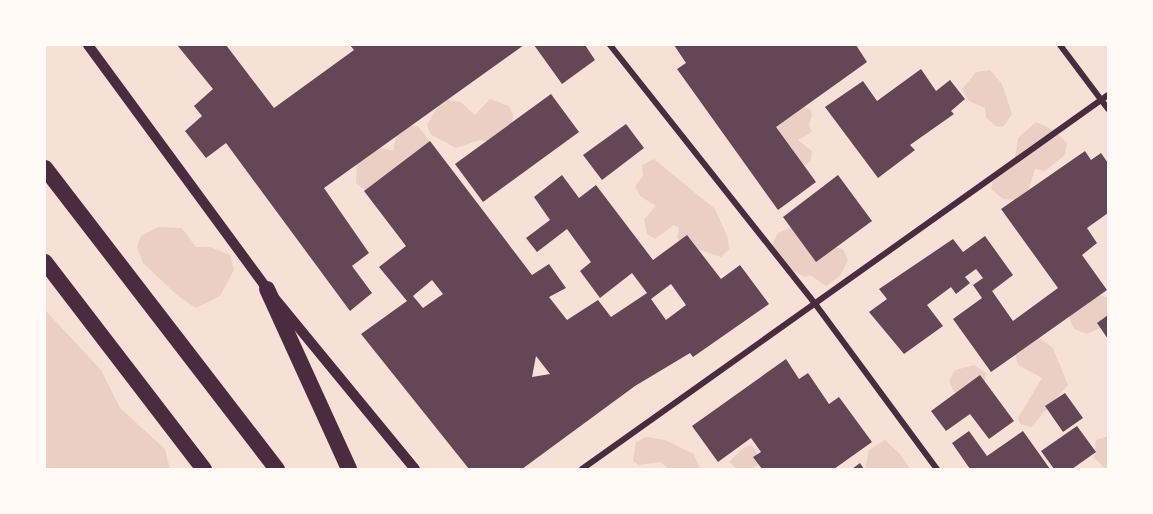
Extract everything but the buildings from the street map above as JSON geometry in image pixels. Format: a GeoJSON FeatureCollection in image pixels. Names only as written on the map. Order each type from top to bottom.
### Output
{"type":"FeatureCollection","features":[{"type":"Feature","properties":{"kind":"highway"},"geometry":{"type":"LineString","coordinates":[[45,168],[277,469]]}},
{"type":"Feature","properties":{"kind":"highway"},"geometry":{"type":"LineString","coordinates":[[45,262],[204,469]]}},
{"type":"Feature","properties":{"kind":"highway"},"geometry":{"type":"LineString","coordinates":[[267,289],[349,469]]}},
{"type":"Feature","properties":{"kind":"street"},"geometry":{"type":"LineString","coordinates":[[88,45],[267,289],[416,469]]}},
{"type":"Feature","properties":{"kind":"street"},"geometry":{"type":"LineString","coordinates":[[610,45],[816,305],[937,469]]}},
{"type":"Feature","properties":{"kind":"street"},"geometry":{"type":"LineString","coordinates":[[1059,45],[1108,109]]}},
{"type":"Feature","properties":{"kind":"street"},"geometry":{"type":"LineString","coordinates":[[582,469],[816,305],[1108,95]]}},
{"type":"Feature","properties":{"kind":"shaded area"},"geometry":{"type":"Polygon","coordinates":[[[990,70],[1002,84],[1012,114],[1004,126],[997,127],[986,118],[985,108],[969,101],[962,89],[976,72],[990,70]]]}},
{"type":"Feature","properties":{"kind":"shaded area"},"geometry":{"type":"Polygon","coordinates":[[[490,99],[509,106],[513,114],[512,127],[493,143],[480,140],[456,148],[430,134],[427,125],[437,108],[448,100],[461,102],[475,115],[490,99]]]}},
{"type":"Feature","properties":{"kind":"shaded area"},"geometry":{"type":"Polygon","coordinates":[[[796,104],[810,109],[812,115],[809,125],[812,132],[798,140],[812,151],[811,161],[802,167],[791,157],[792,147],[772,136],[775,116],[796,104]]]}},
{"type":"Feature","properties":{"kind":"shaded area"},"geometry":{"type":"Polygon","coordinates":[[[1036,122],[1054,130],[1067,143],[1065,155],[1045,171],[1035,169],[1029,189],[1016,200],[1003,199],[991,189],[994,175],[1014,164],[1018,138],[1036,122]]]}},
{"type":"Feature","properties":{"kind":"shaded area"},"geometry":{"type":"Polygon","coordinates":[[[405,126],[418,126],[431,143],[379,192],[363,189],[356,183],[357,163],[375,146],[393,151],[398,130],[405,126]]]}},
{"type":"Feature","properties":{"kind":"shaded area"},"geometry":{"type":"Polygon","coordinates":[[[654,159],[715,209],[728,238],[729,249],[721,257],[683,244],[677,238],[679,228],[674,225],[655,239],[647,234],[644,219],[656,206],[640,196],[635,186],[643,176],[642,165],[654,159]]]}},
{"type":"Feature","properties":{"kind":"shaded area"},"geometry":{"type":"Polygon","coordinates":[[[797,225],[819,244],[843,249],[848,260],[840,276],[826,286],[810,275],[805,277],[782,265],[769,251],[778,233],[797,225]]]}},
{"type":"Feature","properties":{"kind":"shaded area"},"geometry":{"type":"Polygon","coordinates":[[[158,227],[182,228],[196,247],[210,247],[230,255],[234,270],[220,296],[196,308],[178,296],[143,263],[137,247],[141,236],[158,227]]]}},
{"type":"Feature","properties":{"kind":"shaded area"},"geometry":{"type":"Polygon","coordinates":[[[1086,290],[1108,298],[1108,318],[1100,328],[1087,334],[1074,329],[1069,318],[1086,290]]]}},
{"type":"Feature","properties":{"kind":"shaded area"},"geometry":{"type":"Polygon","coordinates":[[[45,310],[101,370],[120,408],[165,449],[170,469],[45,469],[45,310]]]}},
{"type":"Feature","properties":{"kind":"shaded area"},"geometry":{"type":"Polygon","coordinates":[[[1034,334],[1053,348],[1068,385],[1031,427],[1020,424],[1018,418],[1042,378],[1018,365],[1014,350],[1034,334]]]}},
{"type":"Feature","properties":{"kind":"shaded area"},"geometry":{"type":"Polygon","coordinates":[[[974,365],[986,373],[984,384],[965,396],[954,392],[949,381],[955,370],[974,365]]]}},
{"type":"Feature","properties":{"kind":"shaded area"},"geometry":{"type":"Polygon","coordinates":[[[1108,436],[1108,469],[1106,469],[1094,458],[1096,440],[1108,436]]]}},
{"type":"Feature","properties":{"kind":"shaded area"},"geometry":{"type":"Polygon","coordinates":[[[646,437],[665,440],[694,454],[700,469],[669,469],[660,462],[639,465],[633,461],[636,442],[646,437]]]}},
{"type":"Feature","properties":{"kind":"shaded area"},"geometry":{"type":"Polygon","coordinates":[[[885,440],[900,454],[910,469],[865,469],[869,450],[885,440]]]}},
{"type":"Feature","properties":{"kind":"shaded area"},"geometry":{"type":"Polygon","coordinates":[[[752,445],[762,462],[751,469],[737,469],[729,462],[743,448],[752,445]]]}}]}
